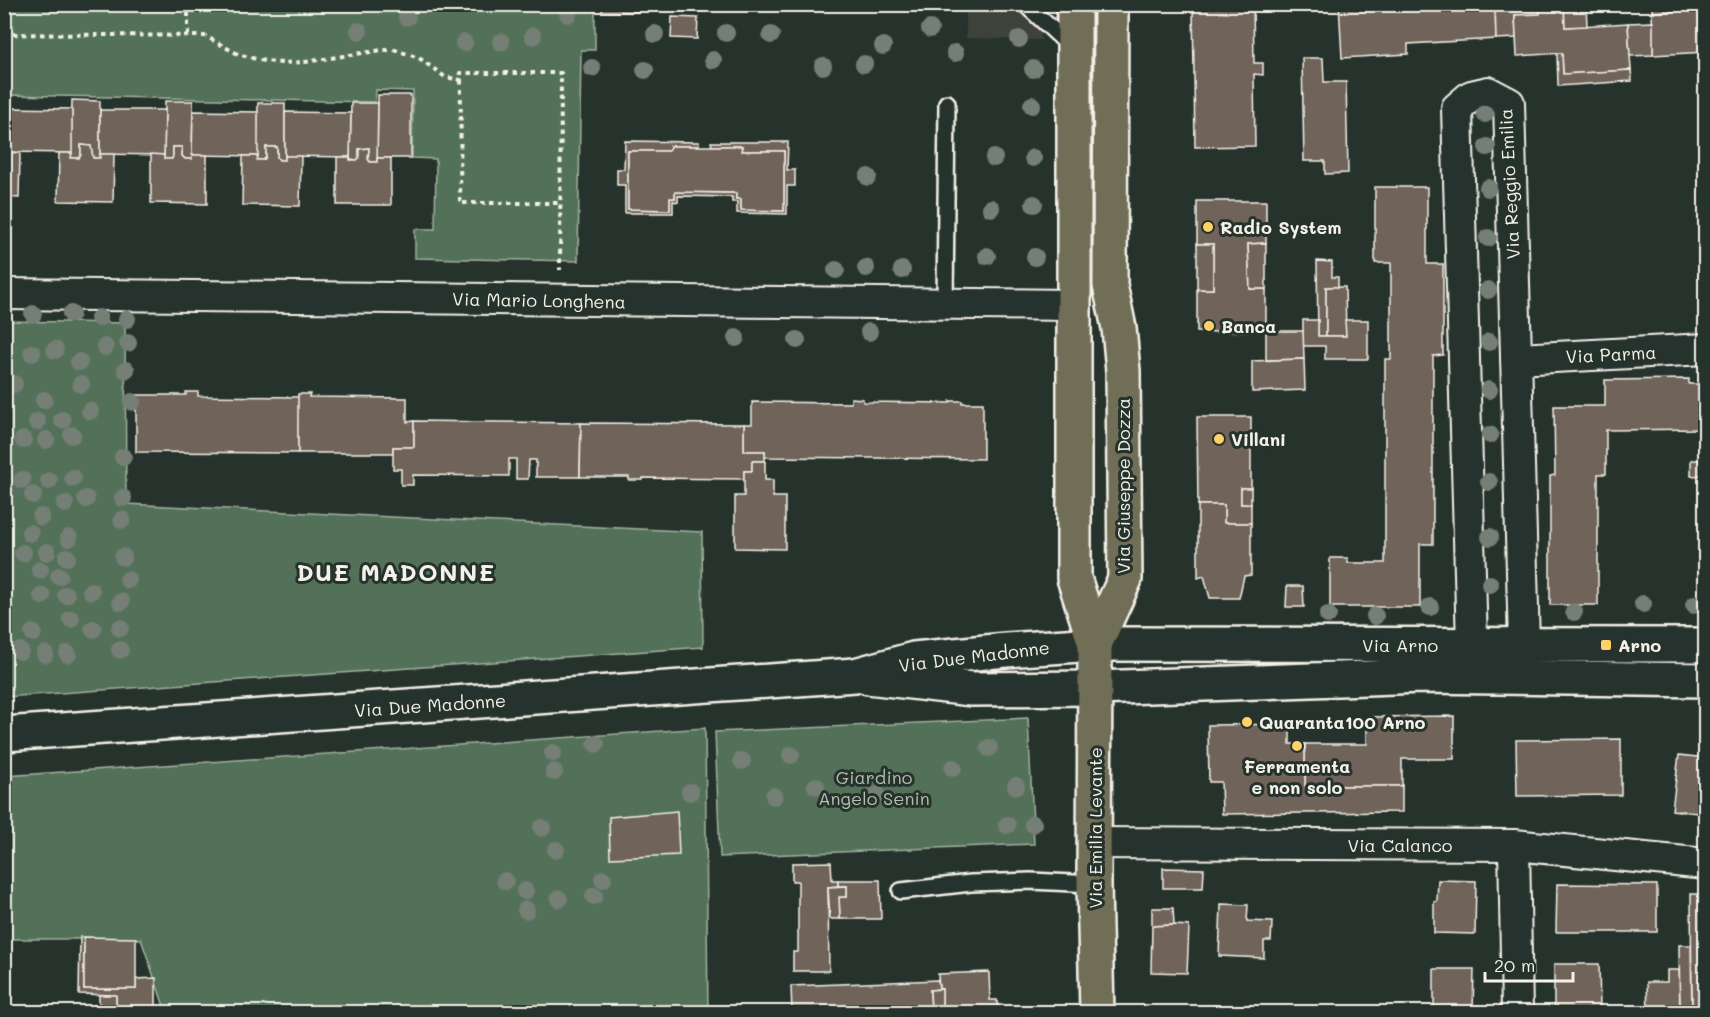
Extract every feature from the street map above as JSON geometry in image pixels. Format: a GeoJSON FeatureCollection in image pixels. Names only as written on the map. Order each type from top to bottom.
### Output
{"type":"FeatureCollection","features":[{"type":"Feature","properties":{"kind":"main road","name":"Via Giuseppe Dozza"},"geometry":{"type":"LineString","coordinates":[[1074,4],[1074,578],[1095,644]]}},
{"type":"Feature","properties":{"kind":"main road","name":"Via Giuseppe Dozza"},"geometry":{"type":"LineString","coordinates":[[1095,644],[1125,579],[1123,371],[1119,328],[1110,285],[1111,4]]}},
{"type":"Feature","properties":{"kind":"main road","name":"Via Giuseppe Dozza"},"geometry":{"type":"LineString","coordinates":[[1074,357],[1110,285]]}},
{"type":"Feature","properties":{"kind":"main road","name":"Via Arno"},"geometry":{"type":"LineString","coordinates":[[1095,644],[1706,645]]}},
{"type":"Feature","properties":{"kind":"main road","name":"Via Due Madonne"},"geometry":{"type":"LineString","coordinates":[[855,675],[914,659],[1095,644]]}},
{"type":"Feature","properties":{"kind":"main road","name":"Via Emilia Levante"},"geometry":{"type":"LineString","coordinates":[[1095,644],[1094,884],[1097,1012]]}},
{"type":"Feature","properties":{"kind":"main road","name":"Via Due Madonne"},"geometry":{"type":"LineString","coordinates":[[4,734],[855,675],[971,689],[1096,688]]}},
{"type":"Feature","properties":{"kind":"main road","name":"Via Arno"},"geometry":{"type":"LineString","coordinates":[[1096,688],[1422,676],[1706,680]]}},
{"type":"Feature","properties":{"kind":"street","name":"Via Reggio Emilia"},"geometry":{"type":"LineString","coordinates":[[1472,645],[1457,108],[1471,96],[1488,92],[1509,103],[1524,644]]}},
{"type":"Feature","properties":{"kind":"street","name":"Via Mario Longhena"},"geometry":{"type":"LineString","coordinates":[[4,294],[1074,305]]}},
{"type":"Feature","properties":{"kind":"street","name":"Via Parma"},"geometry":{"type":"LineString","coordinates":[[1516,358],[1706,349]]}},
{"type":"Feature","properties":{"kind":"street","name":"Via Calanco"},"geometry":{"type":"LineString","coordinates":[[1094,843],[1514,845],[1706,864]]}},
{"type":"Feature","properties":{"kind":"street"},"geometry":{"type":"LineString","coordinates":[[1514,845],[1517,1012]]}},
{"type":"Feature","properties":{"kind":"lane"},"geometry":{"type":"LineString","coordinates":[[1024,4],[1074,50]]}},
{"type":"Feature","properties":{"kind":"lane"},"geometry":{"type":"LineString","coordinates":[[945,304],[947,103]]}},
{"type":"Feature","properties":{"kind":"lane"},"geometry":{"type":"LineString","coordinates":[[901,891],[1031,881],[1094,884]]}},
{"type":"Feature","properties":{"kind":"path"},"geometry":{"type":"LineString","coordinates":[[188,4],[188,35]]}},
{"type":"Feature","properties":{"kind":"path"},"geometry":{"type":"LineString","coordinates":[[4,34],[205,36],[238,54],[282,63],[395,50],[419,58],[445,77],[461,80]]}},
{"type":"Feature","properties":{"kind":"path"},"geometry":{"type":"LineString","coordinates":[[560,203],[460,203],[460,73],[561,73],[560,279]]}},
{"type":"Feature","properties":{"kind":"shaded area"},"geometry":{"type":"Polygon","coordinates":[[[966,5],[1042,5],[1041,40],[966,38],[966,5]]]}},
{"type":"Feature","properties":{"kind":"green space"},"geometry":{"type":"Polygon","coordinates":[[[5,4],[595,5],[595,50],[581,50],[578,261],[415,258],[415,229],[435,229],[436,159],[412,158],[413,91],[376,90],[375,102],[5,95],[5,4]]]}},
{"type":"Feature","properties":{"kind":"green space"},"geometry":{"type":"Polygon","coordinates":[[[5,321],[125,323],[126,504],[702,532],[703,647],[5,697],[5,321]]]}},
{"type":"Feature","properties":{"kind":"green space","name":"Giardino Angelo Senin"},"geometry":{"type":"Polygon","coordinates":[[[1028,718],[1034,844],[720,857],[715,732],[1028,718]]]}},
{"type":"Feature","properties":{"kind":"green space"},"geometry":{"type":"Polygon","coordinates":[[[705,728],[708,1012],[166,1012],[141,939],[5,939],[5,776],[705,728]]]}},
{"type":"Feature","properties":{"kind":"building"},"geometry":{"type":"Polygon","coordinates":[[[602,4],[638,4],[638,12],[602,11],[602,4]]]}},
{"type":"Feature","properties":{"kind":"building"},"geometry":{"type":"Polygon","coordinates":[[[715,4],[743,4],[743,7],[715,8],[715,4]]]}},
{"type":"Feature","properties":{"kind":"building"},"geometry":{"type":"Polygon","coordinates":[[[1193,4],[1253,4],[1254,63],[1263,63],[1263,75],[1254,74],[1255,146],[1195,147],[1193,4]]]}},
{"type":"Feature","properties":{"kind":"building"},"geometry":{"type":"Polygon","coordinates":[[[1339,4],[1495,4],[1496,39],[1408,44],[1408,54],[1342,58],[1339,4]]]}},
{"type":"Feature","properties":{"kind":"building"},"geometry":{"type":"Polygon","coordinates":[[[1495,4],[1539,4],[1540,14],[1515,15],[1516,38],[1496,39],[1495,4]]]}},
{"type":"Feature","properties":{"kind":"building"},"geometry":{"type":"Polygon","coordinates":[[[1539,4],[1564,4],[1565,27],[1628,23],[1631,70],[1563,74],[1562,53],[1517,56],[1515,15],[1540,14],[1539,4]]]}},
{"type":"Feature","properties":{"kind":"building"},"geometry":{"type":"Polygon","coordinates":[[[1564,4],[1586,4],[1587,26],[1565,27],[1564,4]]]}},
{"type":"Feature","properties":{"kind":"building"},"geometry":{"type":"Polygon","coordinates":[[[1652,4],[1701,4],[1701,10],[1652,12],[1652,4]]]}},
{"type":"Feature","properties":{"kind":"building"},"geometry":{"type":"Polygon","coordinates":[[[1701,4],[1706,4],[1706,52],[1653,55],[1652,12],[1701,10],[1701,4]]]}},
{"type":"Feature","properties":{"kind":"building"},"geometry":{"type":"Polygon","coordinates":[[[672,17],[698,18],[697,39],[671,38],[672,17]]]}},
{"type":"Feature","properties":{"kind":"building"},"geometry":{"type":"Polygon","coordinates":[[[1653,22],[1653,55],[1630,56],[1628,23],[1653,22]]]}},
{"type":"Feature","properties":{"kind":"building"},"geometry":{"type":"Polygon","coordinates":[[[1557,53],[1562,53],[1563,74],[1631,70],[1632,81],[1558,86],[1557,53]]]}},
{"type":"Feature","properties":{"kind":"building"},"geometry":{"type":"Polygon","coordinates":[[[1302,58],[1323,58],[1324,82],[1346,82],[1348,173],[1325,174],[1325,161],[1304,161],[1302,58]]]}},
{"type":"Feature","properties":{"kind":"building"},"geometry":{"type":"Polygon","coordinates":[[[378,95],[411,95],[411,158],[377,158],[378,95]]]}},
{"type":"Feature","properties":{"kind":"building"},"geometry":{"type":"Polygon","coordinates":[[[4,100],[7,100],[7,157],[4,157],[4,100]]]}},
{"type":"Feature","properties":{"kind":"building"},"geometry":{"type":"Polygon","coordinates":[[[72,100],[100,101],[100,158],[93,158],[91,146],[81,145],[79,158],[71,158],[72,100]]]}},
{"type":"Feature","properties":{"kind":"building"},"geometry":{"type":"Polygon","coordinates":[[[165,101],[193,101],[192,159],[185,159],[182,156],[182,147],[173,147],[172,159],[164,159],[165,101]]]}},
{"type":"Feature","properties":{"kind":"building"},"geometry":{"type":"Polygon","coordinates":[[[258,103],[285,103],[285,160],[279,160],[277,157],[277,147],[266,147],[264,160],[257,160],[258,103]]]}},
{"type":"Feature","properties":{"kind":"building"},"geometry":{"type":"Polygon","coordinates":[[[351,103],[378,103],[377,162],[370,162],[368,159],[369,148],[359,149],[359,158],[350,160],[351,103]]]}},
{"type":"Feature","properties":{"kind":"building"},"geometry":{"type":"Polygon","coordinates":[[[7,108],[72,109],[72,153],[7,152],[7,108]]]}},
{"type":"Feature","properties":{"kind":"building"},"geometry":{"type":"Polygon","coordinates":[[[100,110],[165,110],[164,155],[100,154],[100,110]]]}},
{"type":"Feature","properties":{"kind":"building"},"geometry":{"type":"Polygon","coordinates":[[[193,111],[258,112],[258,156],[192,155],[193,111]]]}},
{"type":"Feature","properties":{"kind":"building"},"geometry":{"type":"Polygon","coordinates":[[[285,112],[351,113],[350,157],[285,156],[285,112]]]}},
{"type":"Feature","properties":{"kind":"building"},"geometry":{"type":"Polygon","coordinates":[[[625,141],[699,142],[699,146],[670,146],[669,151],[628,151],[628,209],[670,210],[670,198],[675,198],[675,192],[736,193],[736,199],[741,199],[741,210],[784,211],[784,151],[741,151],[742,146],[712,146],[711,142],[788,142],[787,170],[795,170],[795,186],[787,186],[787,214],[737,213],[737,202],[732,202],[732,197],[678,196],[678,202],[673,201],[673,213],[625,213],[625,185],[617,185],[617,169],[624,169],[625,141]]]}},
{"type":"Feature","properties":{"kind":"building"},"geometry":{"type":"Polygon","coordinates":[[[81,145],[91,146],[93,158],[100,158],[100,154],[114,154],[113,202],[58,201],[59,153],[72,153],[71,158],[79,158],[81,145]]]}},
{"type":"Feature","properties":{"kind":"building"},"geometry":{"type":"Polygon","coordinates":[[[670,146],[742,146],[741,151],[784,151],[784,211],[741,210],[741,199],[736,199],[736,193],[675,192],[675,198],[670,198],[670,210],[628,209],[628,151],[669,151],[670,146]]]}},
{"type":"Feature","properties":{"kind":"building"},"geometry":{"type":"Polygon","coordinates":[[[173,147],[182,147],[182,156],[185,159],[192,159],[192,155],[207,155],[207,204],[151,203],[151,154],[164,155],[164,159],[172,159],[173,147]]]}},
{"type":"Feature","properties":{"kind":"building"},"geometry":{"type":"Polygon","coordinates":[[[266,147],[277,147],[279,160],[285,160],[285,156],[301,156],[300,206],[242,205],[243,156],[258,156],[257,160],[264,160],[266,147]]]}},
{"type":"Feature","properties":{"kind":"building"},"geometry":{"type":"Polygon","coordinates":[[[369,148],[370,162],[377,162],[377,158],[391,158],[391,205],[337,205],[337,157],[350,157],[350,160],[357,160],[359,149],[369,148]]]}},
{"type":"Feature","properties":{"kind":"building"},"geometry":{"type":"Polygon","coordinates":[[[7,152],[20,153],[19,198],[4,197],[4,157],[7,157],[7,152]]]}},
{"type":"Feature","properties":{"kind":"building"},"geometry":{"type":"Polygon","coordinates":[[[1375,187],[1427,187],[1427,264],[1443,264],[1443,355],[1433,356],[1433,544],[1420,544],[1420,607],[1330,607],[1330,558],[1348,558],[1348,563],[1385,563],[1385,359],[1391,359],[1391,263],[1375,263],[1375,187]]]}},
{"type":"Feature","properties":{"kind":"building"},"geometry":{"type":"Polygon","coordinates":[[[1197,201],[1266,201],[1266,243],[1248,244],[1250,289],[1266,289],[1266,331],[1197,332],[1197,289],[1213,289],[1213,244],[1197,244],[1197,201]]]}},
{"type":"Feature","properties":{"kind":"building"},"geometry":{"type":"Polygon","coordinates":[[[1266,243],[1266,289],[1250,289],[1248,244],[1266,243]]]}},
{"type":"Feature","properties":{"kind":"building"},"geometry":{"type":"Polygon","coordinates":[[[1197,244],[1213,244],[1213,289],[1197,289],[1197,244]]]}},
{"type":"Feature","properties":{"kind":"building"},"geometry":{"type":"Polygon","coordinates":[[[1317,261],[1332,262],[1332,277],[1338,277],[1338,287],[1326,287],[1326,336],[1318,336],[1317,261]]]}},
{"type":"Feature","properties":{"kind":"building"},"geometry":{"type":"Polygon","coordinates":[[[1326,287],[1345,287],[1346,336],[1326,336],[1326,287]]]}},
{"type":"Feature","properties":{"kind":"building"},"geometry":{"type":"Polygon","coordinates":[[[1303,320],[1318,320],[1318,336],[1346,336],[1345,320],[1368,320],[1368,359],[1325,359],[1325,346],[1303,346],[1303,320]]]}},
{"type":"Feature","properties":{"kind":"building"},"geometry":{"type":"Polygon","coordinates":[[[1266,331],[1303,331],[1304,359],[1266,360],[1266,331]]]}},
{"type":"Feature","properties":{"kind":"building"},"geometry":{"type":"Polygon","coordinates":[[[1304,359],[1305,390],[1252,392],[1252,361],[1304,359]]]}},
{"type":"Feature","properties":{"kind":"building"},"geometry":{"type":"Polygon","coordinates":[[[1689,379],[1689,384],[1706,384],[1706,429],[1606,430],[1606,474],[1598,474],[1598,605],[1550,605],[1550,476],[1555,475],[1554,406],[1605,406],[1605,380],[1689,379]]]}},
{"type":"Feature","properties":{"kind":"building"},"geometry":{"type":"Polygon","coordinates":[[[186,392],[198,392],[198,396],[299,397],[298,453],[136,452],[136,395],[186,395],[186,392]]]}},
{"type":"Feature","properties":{"kind":"building"},"geometry":{"type":"Polygon","coordinates":[[[298,394],[310,394],[309,397],[407,398],[407,422],[414,421],[414,447],[393,447],[393,453],[298,453],[298,394]]]}},
{"type":"Feature","properties":{"kind":"building"},"geometry":{"type":"Polygon","coordinates":[[[851,398],[863,399],[863,402],[950,403],[950,401],[962,401],[962,403],[983,403],[983,459],[765,457],[765,451],[744,451],[744,424],[752,424],[752,402],[851,403],[851,398]]]}},
{"type":"Feature","properties":{"kind":"building"},"geometry":{"type":"Polygon","coordinates":[[[1197,417],[1251,417],[1251,488],[1241,488],[1241,504],[1251,504],[1251,523],[1224,523],[1224,505],[1198,505],[1197,417]]]}},
{"type":"Feature","properties":{"kind":"building"},"geometry":{"type":"Polygon","coordinates":[[[414,421],[581,423],[580,477],[536,477],[536,460],[529,460],[528,479],[516,479],[516,459],[509,459],[509,476],[413,475],[413,485],[401,485],[401,469],[393,469],[393,447],[414,447],[414,421]]]}},
{"type":"Feature","properties":{"kind":"building"},"geometry":{"type":"Polygon","coordinates":[[[581,423],[744,424],[744,451],[765,451],[765,461],[752,461],[752,471],[744,471],[744,479],[643,478],[643,480],[629,480],[629,477],[580,477],[581,423]]]}},
{"type":"Feature","properties":{"kind":"building"},"geometry":{"type":"Polygon","coordinates":[[[1691,460],[1706,460],[1706,475],[1691,476],[1691,460]]]}},
{"type":"Feature","properties":{"kind":"building"},"geometry":{"type":"Polygon","coordinates":[[[752,461],[765,461],[765,480],[773,480],[773,497],[785,497],[785,549],[735,548],[735,496],[744,496],[744,471],[752,471],[752,461]]]}},
{"type":"Feature","properties":{"kind":"building"},"geometry":{"type":"Polygon","coordinates":[[[1241,488],[1251,488],[1251,504],[1241,504],[1241,488]]]}},
{"type":"Feature","properties":{"kind":"building"},"geometry":{"type":"Polygon","coordinates":[[[1198,505],[1224,505],[1224,523],[1251,523],[1251,575],[1244,576],[1239,598],[1210,598],[1204,576],[1198,578],[1198,505]]]}},
{"type":"Feature","properties":{"kind":"building"},"geometry":{"type":"Polygon","coordinates":[[[1287,586],[1303,586],[1304,607],[1286,607],[1287,586]]]}},
{"type":"Feature","properties":{"kind":"building"},"geometry":{"type":"Polygon","coordinates":[[[1454,716],[1454,759],[1402,759],[1402,786],[1305,786],[1305,744],[1367,744],[1367,717],[1454,716]]]}},
{"type":"Feature","properties":{"kind":"building"},"geometry":{"type":"Polygon","coordinates":[[[1290,724],[1290,744],[1305,744],[1305,786],[1402,786],[1402,812],[1222,814],[1221,782],[1209,782],[1208,725],[1290,724]]]}},
{"type":"Feature","properties":{"kind":"building"},"geometry":{"type":"Polygon","coordinates":[[[1621,739],[1621,795],[1517,796],[1516,740],[1621,739]]]}},
{"type":"Feature","properties":{"kind":"building"},"geometry":{"type":"Polygon","coordinates":[[[1679,755],[1706,758],[1706,814],[1672,810],[1679,755]]]}},
{"type":"Feature","properties":{"kind":"building"},"geometry":{"type":"Polygon","coordinates":[[[677,811],[679,855],[610,858],[609,817],[677,811]]]}},
{"type":"Feature","properties":{"kind":"building"},"geometry":{"type":"Polygon","coordinates":[[[831,862],[832,880],[838,880],[838,886],[828,887],[829,971],[793,971],[793,952],[798,952],[798,881],[792,881],[792,863],[831,862]]]}},
{"type":"Feature","properties":{"kind":"building"},"geometry":{"type":"Polygon","coordinates":[[[1163,868],[1204,869],[1203,888],[1163,888],[1163,868]]]}},
{"type":"Feature","properties":{"kind":"building"},"geometry":{"type":"Polygon","coordinates":[[[838,880],[880,880],[881,919],[840,919],[839,897],[847,897],[847,886],[838,886],[838,880]]]}},
{"type":"Feature","properties":{"kind":"building"},"geometry":{"type":"Polygon","coordinates":[[[1438,880],[1476,881],[1475,934],[1434,933],[1434,902],[1437,901],[1438,880]]]}},
{"type":"Feature","properties":{"kind":"building"},"geometry":{"type":"Polygon","coordinates":[[[1557,884],[1657,885],[1657,932],[1556,932],[1557,884]]]}},
{"type":"Feature","properties":{"kind":"building"},"geometry":{"type":"Polygon","coordinates":[[[847,886],[847,897],[839,897],[840,919],[830,919],[828,887],[847,886]]]}},
{"type":"Feature","properties":{"kind":"building"},"geometry":{"type":"Polygon","coordinates":[[[1691,894],[1706,894],[1706,1012],[1692,1012],[1691,894]]]}},
{"type":"Feature","properties":{"kind":"building"},"geometry":{"type":"Polygon","coordinates":[[[1221,904],[1248,905],[1247,921],[1272,922],[1271,941],[1264,941],[1264,958],[1219,956],[1221,904]]]}},
{"type":"Feature","properties":{"kind":"building"},"geometry":{"type":"Polygon","coordinates":[[[1152,908],[1173,908],[1174,925],[1152,926],[1152,908]]]}},
{"type":"Feature","properties":{"kind":"building"},"geometry":{"type":"Polygon","coordinates":[[[1152,926],[1189,926],[1187,973],[1151,972],[1152,926]]]}},
{"type":"Feature","properties":{"kind":"building"},"geometry":{"type":"Polygon","coordinates":[[[80,937],[84,937],[84,989],[136,989],[136,979],[156,978],[156,1012],[116,1012],[116,995],[79,994],[80,937]]]}},
{"type":"Feature","properties":{"kind":"building"},"geometry":{"type":"Polygon","coordinates":[[[84,937],[136,938],[136,989],[84,989],[84,937]]]}},
{"type":"Feature","properties":{"kind":"building"},"geometry":{"type":"Polygon","coordinates":[[[1679,945],[1691,945],[1692,1012],[1680,1012],[1679,945]]]}},
{"type":"Feature","properties":{"kind":"building"},"geometry":{"type":"Polygon","coordinates":[[[1554,964],[1599,964],[1600,1011],[1554,1012],[1554,964]]]}},
{"type":"Feature","properties":{"kind":"building"},"geometry":{"type":"Polygon","coordinates":[[[1434,969],[1474,969],[1473,1011],[1434,1010],[1434,969]]]}},
{"type":"Feature","properties":{"kind":"building"},"geometry":{"type":"Polygon","coordinates":[[[1667,970],[1679,970],[1680,1012],[1648,1012],[1647,982],[1667,982],[1667,970]]]}},
{"type":"Feature","properties":{"kind":"building"},"geometry":{"type":"Polygon","coordinates":[[[989,972],[990,1000],[997,1000],[998,1012],[942,1012],[942,989],[939,989],[938,974],[989,972]]]}},
{"type":"Feature","properties":{"kind":"building"},"geometry":{"type":"Polygon","coordinates":[[[938,980],[939,989],[930,990],[931,1012],[792,1012],[791,986],[938,980]]]}},
{"type":"Feature","properties":{"kind":"building"},"geometry":{"type":"Polygon","coordinates":[[[942,989],[942,1012],[931,1012],[930,990],[942,989]]]}},
{"type":"Feature","properties":{"kind":"building"},"geometry":{"type":"Polygon","coordinates":[[[99,995],[116,995],[116,1012],[99,1012],[99,995]]]}},
{"type":"Feature","properties":{"kind":"place","name":"Radio System"},"geometry":{"type":"Point","coordinates":[1208,227]}},
{"type":"Feature","properties":{"kind":"place","name":"Banca"},"geometry":{"type":"Point","coordinates":[1209,326]}},
{"type":"Feature","properties":{"kind":"place","name":"Villani"},"geometry":{"type":"Point","coordinates":[1219,439]}},
{"type":"Feature","properties":{"kind":"place","name":"Arno"},"geometry":{"type":"Point","coordinates":[1606,645]}},
{"type":"Feature","properties":{"kind":"place","name":"Quaranta100 Arno"},"geometry":{"type":"Point","coordinates":[1247,722]}},
{"type":"Feature","properties":{"kind":"place","name":"Ferramenta e non solo"},"geometry":{"type":"Point","coordinates":[1297,746]}},
{"type":"Feature","properties":{"kind":"district","name":"DUE MADONNE"},"geometry":{"type":"Point","coordinates":[396,571]}}]}
